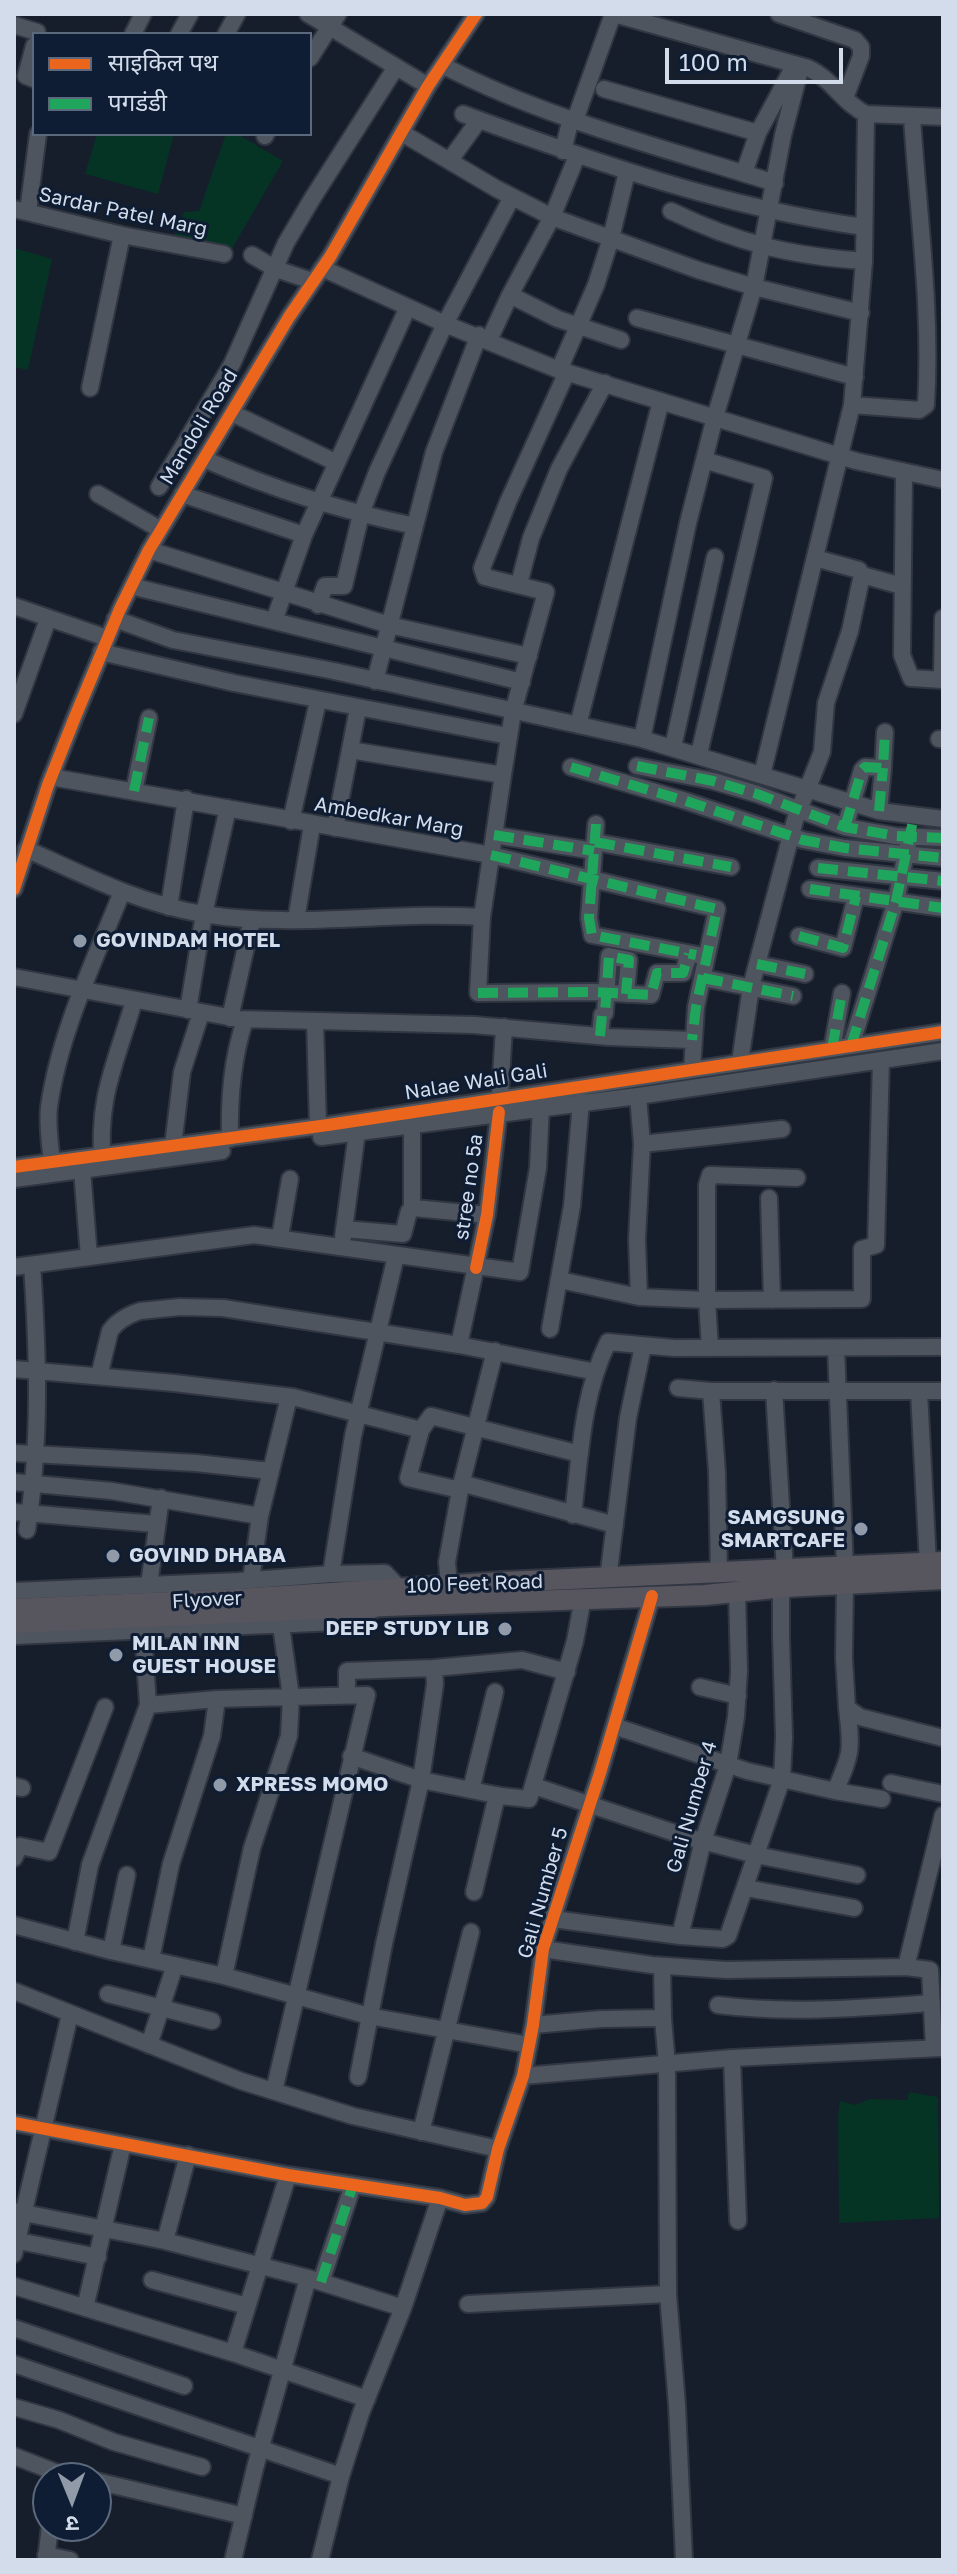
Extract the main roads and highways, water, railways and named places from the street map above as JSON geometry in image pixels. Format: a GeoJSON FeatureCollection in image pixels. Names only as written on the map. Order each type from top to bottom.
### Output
{"type":"FeatureCollection","features":[{"type":"Feature","properties":{"kind":"main road","name":"100 Feet Road"},"geometry":{"type":"LineString","coordinates":[[845,1576],[936,1563]]}},
{"type":"Feature","properties":{"kind":"main road","name":"100 Feet Road"},"geometry":{"type":"LineString","coordinates":[[400,1589],[608,1579],[845,1576],[943,1579]]}},
{"type":"Feature","properties":{"kind":"main road","name":"100 Feet Road"},"geometry":{"type":"LineString","coordinates":[[386,1606],[652,1596],[731,1579]]}},
{"type":"Feature","properties":{"kind":"main road","name":"Flyover"},"geometry":{"type":"LineString","coordinates":[[14,1609],[400,1589]]}},
{"type":"Feature","properties":{"kind":"main road","name":"Flyover"},"geometry":{"type":"LineString","coordinates":[[14,1623],[386,1606]]}},
{"type":"Feature","properties":{"kind":"place","name":"GOVINDAM HOTEL"},"geometry":{"type":"Point","coordinates":[80,941]}},
{"type":"Feature","properties":{"kind":"place","name":"SAMGSUNG SMARTCAFE"},"geometry":{"type":"Point","coordinates":[861,1529]}},
{"type":"Feature","properties":{"kind":"place","name":"GOVIND DHABA"},"geometry":{"type":"Point","coordinates":[113,1556]}},
{"type":"Feature","properties":{"kind":"place","name":"DEEP STUDY LIB"},"geometry":{"type":"Point","coordinates":[505,1629]}},
{"type":"Feature","properties":{"kind":"place","name":"MILAN INN GUEST HOUSE"},"geometry":{"type":"Point","coordinates":[116,1655]}},
{"type":"Feature","properties":{"kind":"place","name":"XPRESS MOMO"},"geometry":{"type":"Point","coordinates":[220,1785]}}]}
